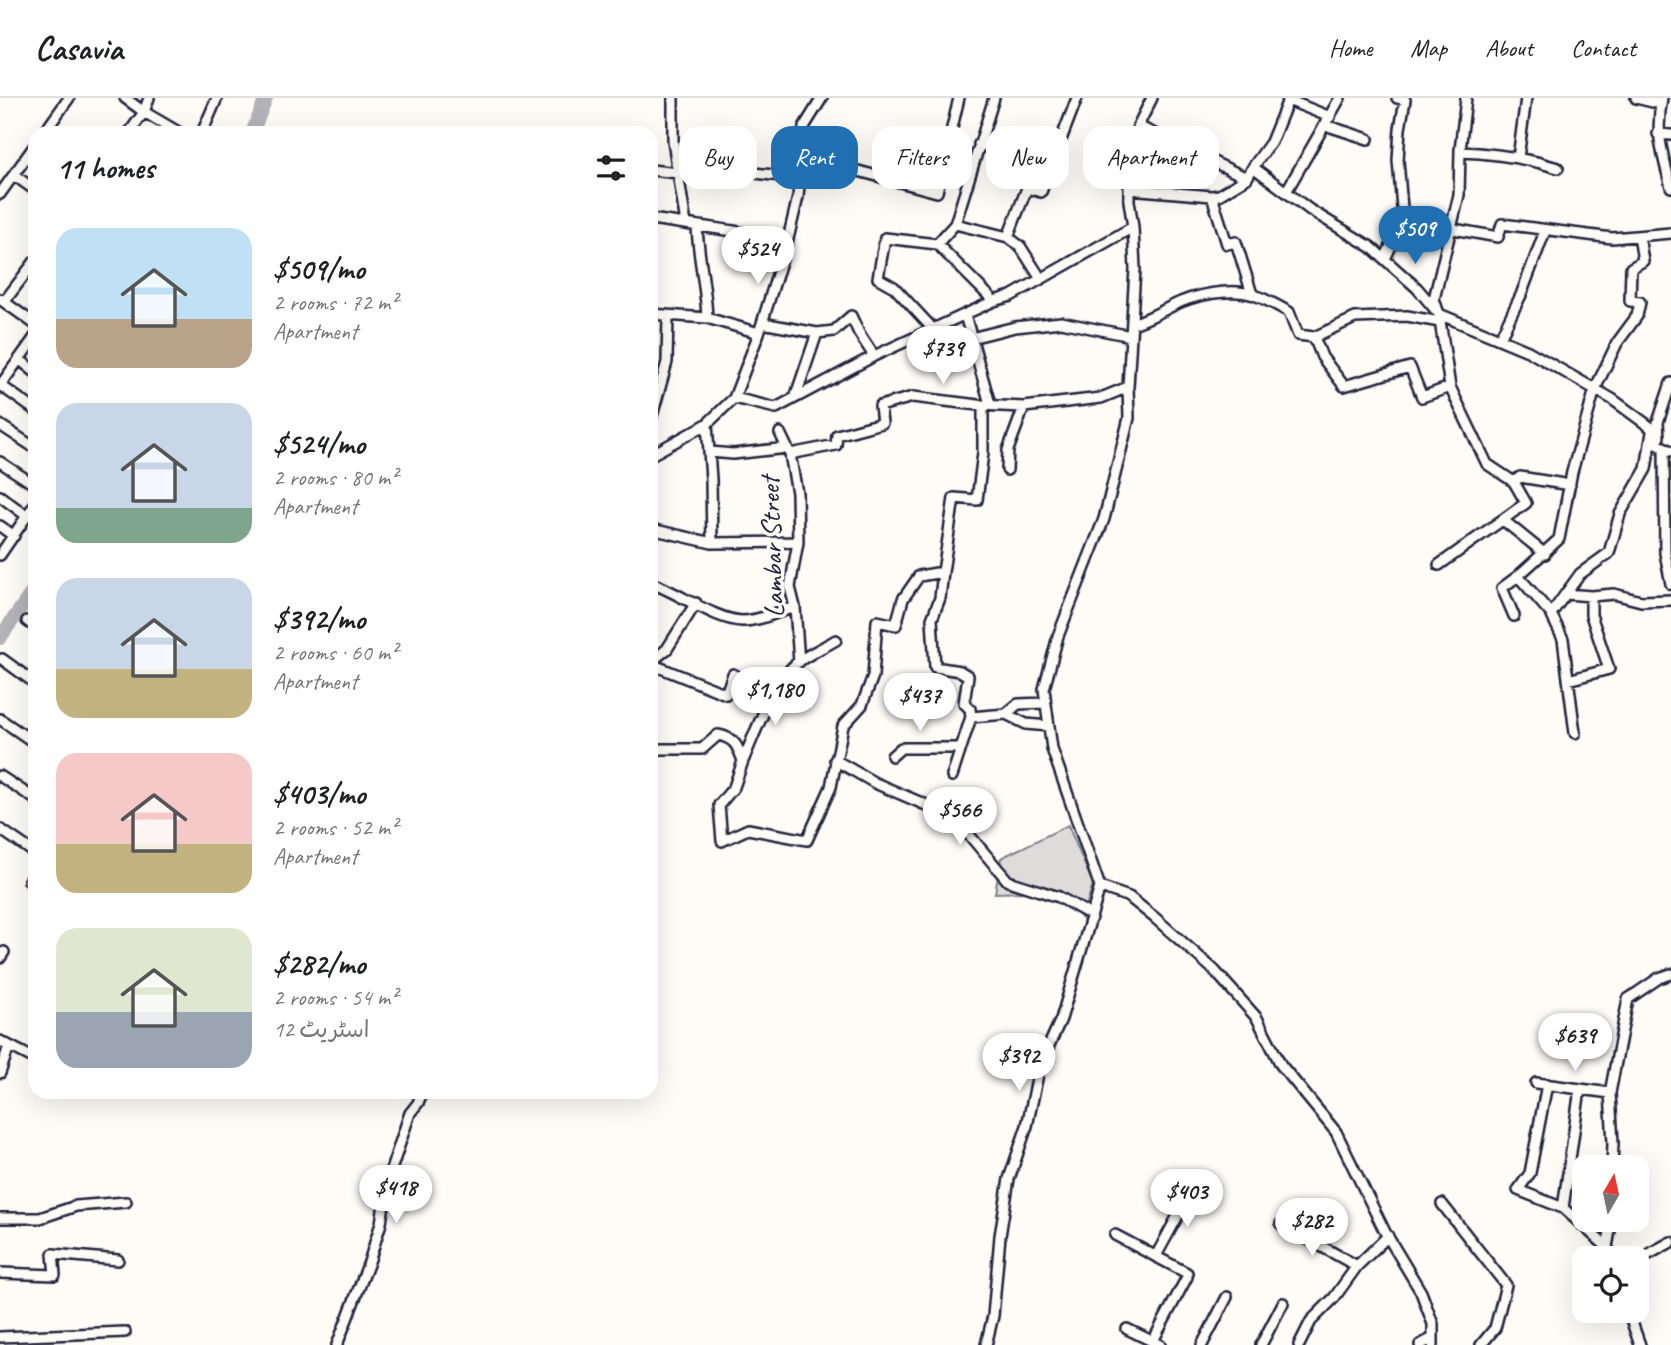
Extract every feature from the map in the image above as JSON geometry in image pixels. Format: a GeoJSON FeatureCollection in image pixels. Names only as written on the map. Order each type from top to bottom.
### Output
{"type":"FeatureCollection","features":[{"type":"Feature","properties":{"kind":"street"},"geometry":{"type":"LineString","coordinates":[[49,126],[69,98]]}},
{"type":"Feature","properties":{"kind":"street"},"geometry":{"type":"LineString","coordinates":[[125,98],[168,126]]}},
{"type":"Feature","properties":{"kind":"street"},"geometry":{"type":"LineString","coordinates":[[134,126],[144,112],[149,98]]}},
{"type":"Feature","properties":{"kind":"street"},"geometry":{"type":"LineString","coordinates":[[205,126],[217,98]]}},
{"type":"Feature","properties":{"kind":"street"},"geometry":{"type":"LineString","coordinates":[[673,98],[673,142],[686,224]]}},
{"type":"Feature","properties":{"kind":"street"},"geometry":{"type":"LineString","coordinates":[[805,126],[822,98]]}},
{"type":"Feature","properties":{"kind":"street"},"geometry":{"type":"LineString","coordinates":[[858,171],[937,192],[959,98]]}},
{"type":"Feature","properties":{"kind":"street"},"geometry":{"type":"LineString","coordinates":[[937,244],[956,225],[994,98]]}},
{"type":"Feature","properties":{"kind":"street"},"geometry":{"type":"LineString","coordinates":[[1066,126],[1077,98]]}},
{"type":"Feature","properties":{"kind":"street"},"geometry":{"type":"LineString","coordinates":[[1138,126],[1153,98]]}},
{"type":"Feature","properties":{"kind":"street"},"geometry":{"type":"LineString","coordinates":[[1286,192],[1340,98]]}},
{"type":"Feature","properties":{"kind":"street"},"geometry":{"type":"LineString","coordinates":[[1385,260],[1403,220],[1398,160],[1405,100],[1397,98]]}},
{"type":"Feature","properties":{"kind":"street"},"geometry":{"type":"LineString","coordinates":[[1439,565],[1526,503],[1514,482],[1487,464],[1450,387],[1434,299],[1459,195],[1466,98]]}},
{"type":"Feature","properties":{"kind":"street"},"geometry":{"type":"LineString","coordinates":[[1518,158],[1527,98]]}},
{"type":"Feature","properties":{"kind":"street"},"geometry":{"type":"LineString","coordinates":[[1636,98],[1661,101],[1658,134],[1671,187]]}},
{"type":"Feature","properties":{"kind":"street"},"geometry":{"type":"LineString","coordinates":[[986,1345],[993,1316],[1000,1236],[1009,1179],[1027,1126],[1040,1065],[1061,1019],[1100,887],[1052,749],[1044,689],[1058,636],[1104,519],[1129,418],[1128,387],[1135,269],[1129,189],[1219,195],[1247,177],[1271,142],[1288,100],[1368,139]]}},
{"type":"Feature","properties":{"kind":"street"},"geometry":{"type":"LineString","coordinates":[[1658,134],[1671,135]]}},
{"type":"Feature","properties":{"kind":"street"},"geometry":{"type":"LineString","coordinates":[[979,144],[986,146]]}},
{"type":"Feature","properties":{"kind":"street"},"geometry":{"type":"LineString","coordinates":[[1460,152],[1492,153],[1558,168]]}},
{"type":"Feature","properties":{"kind":"street"},"geometry":{"type":"LineString","coordinates":[[0,194],[28,155]]}},
{"type":"Feature","properties":{"kind":"street"},"geometry":{"type":"LineString","coordinates":[[1219,164],[1247,177]]}},
{"type":"Feature","properties":{"kind":"street"},"geometry":{"type":"LineString","coordinates":[[1252,167],[1310,210],[1371,247],[1417,288],[1439,318]]}},
{"type":"Feature","properties":{"kind":"street"},"geometry":{"type":"LineString","coordinates":[[658,169],[677,168],[771,176]]}},
{"type":"Feature","properties":{"kind":"street"},"geometry":{"type":"LineString","coordinates":[[14,175],[28,185]]}},
{"type":"Feature","properties":{"kind":"street"},"geometry":{"type":"LineString","coordinates":[[658,451],[707,424],[734,398],[761,328],[788,239],[798,189]]}},
{"type":"Feature","properties":{"kind":"street"},"geometry":{"type":"LineString","coordinates":[[1008,237],[1027,189]]}},
{"type":"Feature","properties":{"kind":"street"},"geometry":{"type":"LineString","coordinates":[[1212,196],[1227,244],[1236,242],[1252,294]]}},
{"type":"Feature","properties":{"kind":"street"},"geometry":{"type":"LineString","coordinates":[[658,220],[788,239]]}},
{"type":"Feature","properties":{"kind":"street"},"geometry":{"type":"LineString","coordinates":[[1403,220],[1498,237],[1502,224],[1612,238],[1671,233]]}},
{"type":"Feature","properties":{"kind":"street"},"geometry":{"type":"LineString","coordinates":[[956,225],[1008,237],[1020,246],[1041,279]]}},
{"type":"Feature","properties":{"kind":"street"},"geometry":{"type":"LineString","coordinates":[[697,226],[698,250],[706,286],[707,318]]}},
{"type":"Feature","properties":{"kind":"street"},"geometry":{"type":"LineString","coordinates":[[734,398],[776,408],[874,355],[994,301],[1011,296],[1133,228]]}},
{"type":"Feature","properties":{"kind":"street"},"geometry":{"type":"LineString","coordinates":[[1500,338],[1521,295],[1545,231]]}},
{"type":"Feature","properties":{"kind":"street"},"geometry":{"type":"LineString","coordinates":[[1514,616],[1502,588],[1545,554],[1559,539],[1595,389],[1617,343],[1637,316],[1640,302],[1630,301],[1631,268],[1643,261],[1639,236]]}},
{"type":"Feature","properties":{"kind":"street"},"geometry":{"type":"LineString","coordinates":[[933,329],[894,287],[878,278],[885,238],[937,244],[994,301]]}},
{"type":"Feature","properties":{"kind":"street"},"geometry":{"type":"LineString","coordinates":[[28,269],[2,300],[28,319]]}},
{"type":"Feature","properties":{"kind":"street"},"geometry":{"type":"LineString","coordinates":[[1132,324],[1154,317],[1174,305],[1226,292],[1252,294],[1289,312],[1298,335],[1314,337],[1355,318],[1439,318],[1500,338],[1595,389],[1653,429],[1665,448]]}},
{"type":"Feature","properties":{"kind":"street"},"geometry":{"type":"LineString","coordinates":[[658,315],[707,318],[761,328],[817,333],[834,331],[851,316],[874,355]]}},
{"type":"Feature","properties":{"kind":"street"},"geometry":{"type":"LineString","coordinates":[[952,776],[971,717],[970,709],[964,703],[968,676],[960,671],[935,667],[932,619],[940,598],[954,498],[977,500],[983,453],[986,405],[965,315]]}},
{"type":"Feature","properties":{"kind":"street"},"geometry":{"type":"LineString","coordinates":[[658,395],[667,362],[668,316]]}},
{"type":"Feature","properties":{"kind":"street"},"geometry":{"type":"LineString","coordinates":[[971,338],[1015,327],[1061,322],[1131,337]]}},
{"type":"Feature","properties":{"kind":"street"},"geometry":{"type":"LineString","coordinates":[[795,398],[817,333]]}},
{"type":"Feature","properties":{"kind":"street"},"geometry":{"type":"LineString","coordinates":[[1314,337],[1322,357],[1344,386],[1410,367],[1422,397],[1450,387]]}},
{"type":"Feature","properties":{"kind":"street"},"geometry":{"type":"LineString","coordinates":[[28,348],[0,386],[28,405]]}},
{"type":"Feature","properties":{"kind":"street"},"geometry":{"type":"LineString","coordinates":[[19,359],[28,366]]}},
{"type":"Feature","properties":{"kind":"street"},"geometry":{"type":"LineString","coordinates":[[1671,383],[1658,422],[1665,448],[1665,553],[1671,584]]}},
{"type":"Feature","properties":{"kind":"street"},"geometry":{"type":"LineString","coordinates":[[710,452],[733,454],[788,451],[836,445],[836,435],[882,423],[880,406],[909,397],[1024,407],[1101,398],[1128,387]]}},
{"type":"Feature","properties":{"kind":"street"},"geometry":{"type":"LineString","coordinates":[[1007,470],[1008,450],[1024,407]]}},
{"type":"Feature","properties":{"kind":"street"},"geometry":{"type":"LineString","coordinates":[[707,424],[712,543]]}},
{"type":"Feature","properties":{"kind":"street"},"geometry":{"type":"LineString","coordinates":[[0,425],[28,443]]}},
{"type":"Feature","properties":{"kind":"street"},"geometry":{"type":"LineString","coordinates":[[1551,614],[1580,574],[1609,553],[1620,514],[1646,469],[1653,429]]}},
{"type":"Feature","properties":{"kind":"street","name":"Lambar Street"},"geometry":{"type":"LineString","coordinates":[[780,433],[788,451],[797,493],[798,542],[790,587],[799,662]]}},
{"type":"Feature","properties":{"kind":"street"},"geometry":{"type":"LineString","coordinates":[[0,462],[28,480]]}},
{"type":"Feature","properties":{"kind":"street"},"geometry":{"type":"LineString","coordinates":[[1514,482],[1520,477],[1570,485]]}},
{"type":"Feature","properties":{"kind":"street"},"geometry":{"type":"LineString","coordinates":[[0,496],[27,516],[0,555]]}},
{"type":"Feature","properties":{"kind":"street"},"geometry":{"type":"LineString","coordinates":[[1503,520],[1545,554]]}},
{"type":"Feature","properties":{"kind":"street"},"geometry":{"type":"LineString","coordinates":[[0,526],[14,536]]}},
{"type":"Feature","properties":{"kind":"street"},"geometry":{"type":"LineString","coordinates":[[658,531],[712,543],[798,542]]}},
{"type":"Feature","properties":{"kind":"street"},"geometry":{"type":"LineString","coordinates":[[836,640],[799,662],[772,698],[743,761],[734,788],[719,805],[722,841],[748,829],[807,841],[831,787],[843,726],[862,705],[873,676],[877,621],[895,625],[903,599],[919,576],[943,572]]}},
{"type":"Feature","properties":{"kind":"street"},"geometry":{"type":"LineString","coordinates":[[1518,576],[1551,614],[1563,639],[1575,733]]}},
{"type":"Feature","properties":{"kind":"street"},"geometry":{"type":"LineString","coordinates":[[658,586],[724,618],[743,621],[794,607]]}},
{"type":"Feature","properties":{"kind":"street"},"geometry":{"type":"LineString","coordinates":[[1566,594],[1614,594],[1642,601],[1671,600]]}},
{"type":"Feature","properties":{"kind":"street"},"geometry":{"type":"LineString","coordinates":[[1569,680],[1609,669],[1591,615],[1591,596]]}},
{"type":"Feature","properties":{"kind":"street"},"geometry":{"type":"LineString","coordinates":[[658,657],[667,649],[696,603]]}},
{"type":"Feature","properties":{"kind":"street"},"geometry":{"type":"LineString","coordinates":[[2,659],[28,678]]}},
{"type":"Feature","properties":{"kind":"street"},"geometry":{"type":"LineString","coordinates":[[658,666],[726,694],[733,674],[772,698]]}},
{"type":"Feature","properties":{"kind":"street"},"geometry":{"type":"LineString","coordinates":[[1006,714],[1018,704],[1045,703]]}},
{"type":"Feature","properties":{"kind":"street"},"geometry":{"type":"LineString","coordinates":[[971,717],[1006,714],[1026,724],[1048,726]]}},
{"type":"Feature","properties":{"kind":"street"},"geometry":{"type":"LineString","coordinates":[[0,719],[28,738]]}},
{"type":"Feature","properties":{"kind":"street"},"geometry":{"type":"LineString","coordinates":[[658,749],[702,749],[719,735],[727,736],[737,743],[743,761]]}},
{"type":"Feature","properties":{"kind":"street"},"geometry":{"type":"LineString","coordinates":[[892,756],[901,748],[961,748]]}},
{"type":"Feature","properties":{"kind":"street"},"geometry":{"type":"LineString","coordinates":[[835,761],[875,783],[954,817],[1008,881],[1059,897],[1091,915]]}},
{"type":"Feature","properties":{"kind":"street"},"geometry":{"type":"LineString","coordinates":[[0,775],[28,794]]}},
{"type":"Feature","properties":{"kind":"street"},"geometry":{"type":"LineString","coordinates":[[0,828],[28,848]]}},
{"type":"Feature","properties":{"kind":"street"},"geometry":{"type":"LineString","coordinates":[[1100,887],[1129,897],[1214,970],[1256,1018],[1281,1065],[1336,1132],[1388,1236],[1421,1292],[1433,1325],[1433,1341],[1420,1345]]}},
{"type":"Feature","properties":{"kind":"street"},"geometry":{"type":"LineString","coordinates":[[1612,1155],[1610,1093],[1628,999],[1659,978],[1671,974]]}},
{"type":"Feature","properties":{"kind":"street"},"geometry":{"type":"LineString","coordinates":[[0,1041],[28,1056]]}},
{"type":"Feature","properties":{"kind":"street"},"geometry":{"type":"LineString","coordinates":[[0,1073],[9,1046]]}},
{"type":"Feature","properties":{"kind":"street"},"geometry":{"type":"LineString","coordinates":[[1536,1083],[1610,1093]]}},
{"type":"Feature","properties":{"kind":"street"},"geometry":{"type":"LineString","coordinates":[[1547,1084],[1530,1173],[1518,1190],[1563,1208],[1606,1246]]}},
{"type":"Feature","properties":{"kind":"street"},"geometry":{"type":"LineString","coordinates":[[1563,1208],[1580,1089]]}},
{"type":"Feature","properties":{"kind":"street"},"geometry":{"type":"LineString","coordinates":[[337,1345],[369,1262],[381,1223],[388,1179],[410,1112],[419,1099]]}},
{"type":"Feature","properties":{"kind":"street"},"geometry":{"type":"LineString","coordinates":[[1156,1256],[1193,1188]]}},
{"type":"Feature","properties":{"kind":"street"},"geometry":{"type":"LineString","coordinates":[[0,1218],[40,1218],[76,1206],[126,1202]]}},
{"type":"Feature","properties":{"kind":"street"},"geometry":{"type":"LineString","coordinates":[[1442,1204],[1506,1285],[1495,1328],[1481,1345]]}},
{"type":"Feature","properties":{"kind":"street"},"geometry":{"type":"LineString","coordinates":[[1281,1224],[1357,1266]]}},
{"type":"Feature","properties":{"kind":"street"},"geometry":{"type":"LineString","coordinates":[[1115,1235],[1185,1270],[1187,1277],[1156,1343],[1127,1329]]}},
{"type":"Feature","properties":{"kind":"street"},"geometry":{"type":"LineString","coordinates":[[1299,1345],[1311,1321],[1334,1298],[1357,1266],[1388,1236]]}},
{"type":"Feature","properties":{"kind":"street"},"geometry":{"type":"LineString","coordinates":[[1649,1254],[1671,1242]]}},
{"type":"Feature","properties":{"kind":"street"},"geometry":{"type":"LineString","coordinates":[[0,1273],[55,1275],[53,1254],[118,1259]]}},
{"type":"Feature","properties":{"kind":"street"},"geometry":{"type":"LineString","coordinates":[[1202,1345],[1227,1297]]}},
{"type":"Feature","properties":{"kind":"street"},"geometry":{"type":"LineString","coordinates":[[1261,1345],[1283,1303]]}},
{"type":"Feature","properties":{"kind":"street"},"geometry":{"type":"LineString","coordinates":[[1632,1323],[1640,1345]]}},
{"type":"Feature","properties":{"kind":"street"},"geometry":{"type":"LineString","coordinates":[[0,1337],[125,1332]]}},
{"type":"Feature","properties":{"kind":"shaded area"},"geometry":{"type":"Polygon","coordinates":[[[1068,825],[1093,884],[1082,919],[1060,891],[995,893],[1001,858],[1068,825]]]}},
{"type":"Feature","properties":{"kind":"waterway"},"geometry":{"type":"LineString","coordinates":[[255,126],[266,98]]}},
{"type":"Feature","properties":{"kind":"waterway"},"geometry":{"type":"LineString","coordinates":[[0,638],[28,598]]}}]}
